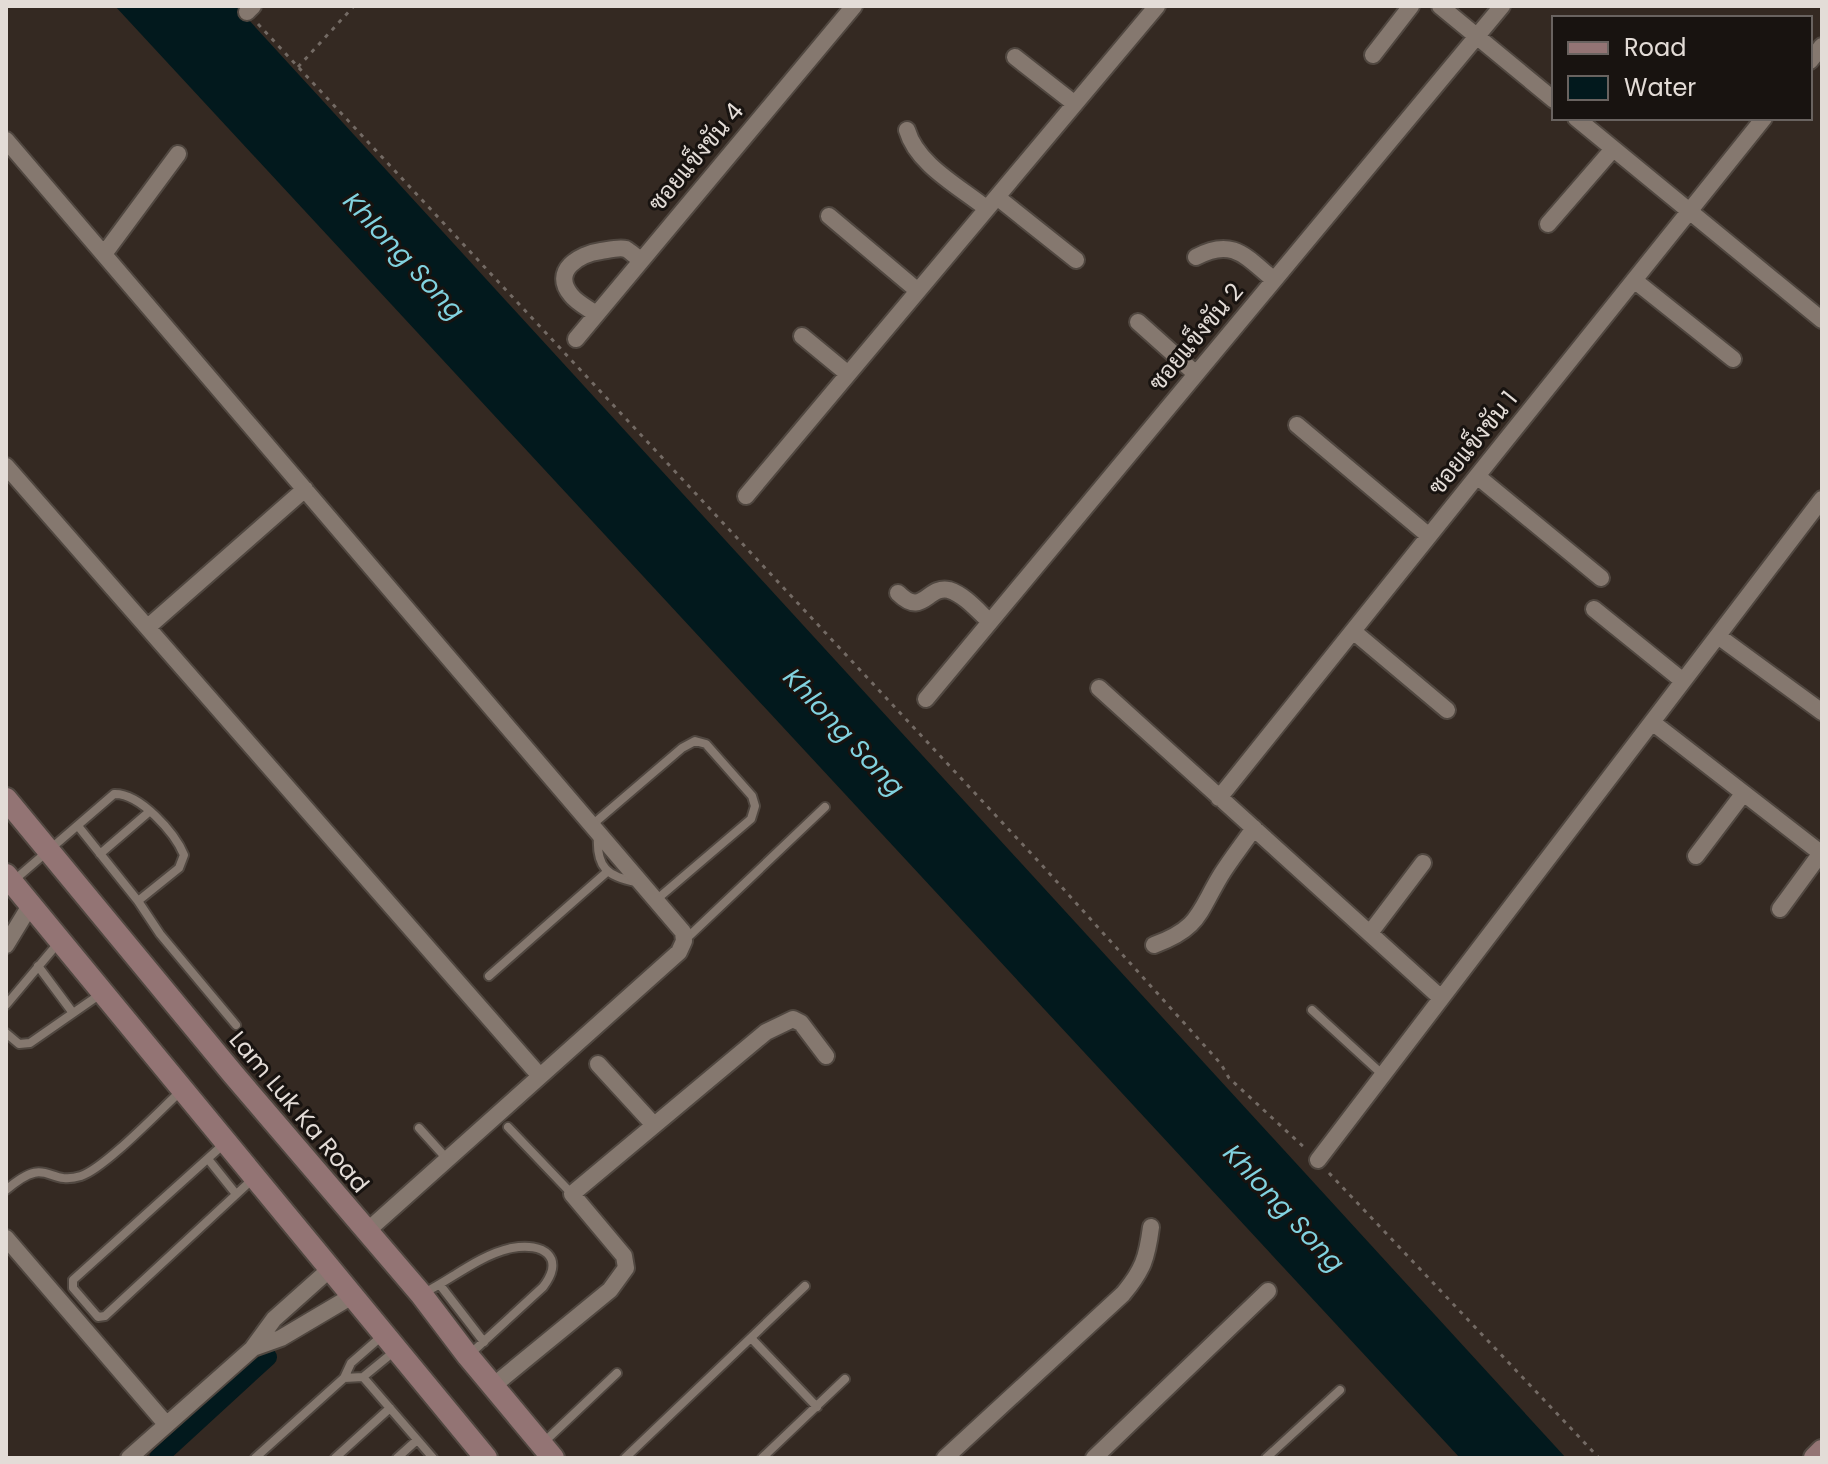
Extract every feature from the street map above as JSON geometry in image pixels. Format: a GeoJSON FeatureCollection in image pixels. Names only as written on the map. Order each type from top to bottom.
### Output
{"type":"FeatureCollection","features":[{"type":"Feature","properties":{"kind":"main road","name":"Lam Luk Ka Road"},"geometry":{"type":"LineString","coordinates":[[6,799],[366,1232],[430,1290],[476,1349],[493,1386],[547,1451]]}},
{"type":"Feature","properties":{"kind":"main road"},"geometry":{"type":"LineString","coordinates":[[9,878],[486,1458]]}},
{"type":"Feature","properties":{"kind":"main road"},"geometry":{"type":"LineString","coordinates":[[1815,1458],[1822,1451]]}},
{"type":"Feature","properties":{"kind":"street","name":"ซอยแข็งขัน 4"},"geometry":{"type":"LineString","coordinates":[[576,339],[854,6]]}},
{"type":"Feature","properties":{"kind":"street"},"geometry":{"type":"LineString","coordinates":[[746,496],[1157,6]]}},
{"type":"Feature","properties":{"kind":"street"},"geometry":{"type":"LineString","coordinates":[[1373,55],[1411,6]]}},
{"type":"Feature","properties":{"kind":"street"},"geometry":{"type":"LineString","coordinates":[[1440,6],[1552,98]]}},
{"type":"Feature","properties":{"kind":"street","name":"ซอยแข็งขัน 2"},"geometry":{"type":"LineString","coordinates":[[926,699],[1502,6]]}},
{"type":"Feature","properties":{"kind":"street"},"geometry":{"type":"LineString","coordinates":[[1015,57],[1075,104]]}},
{"type":"Feature","properties":{"kind":"street"},"geometry":{"type":"LineString","coordinates":[[1578,120],[1822,320]]}},
{"type":"Feature","properties":{"kind":"street","name":"ซอยแข็งขัน 1"},"geometry":{"type":"LineString","coordinates":[[1219,798],[1762,120]]}},
{"type":"Feature","properties":{"kind":"street"},"geometry":{"type":"LineString","coordinates":[[907,130],[915,150],[926,161],[1076,260]]}},
{"type":"Feature","properties":{"kind":"street"},"geometry":{"type":"LineString","coordinates":[[6,140],[683,932],[684,941],[679,952],[366,1232]]}},
{"type":"Feature","properties":{"kind":"street"},"geometry":{"type":"LineString","coordinates":[[1548,224],[1613,149]]}},
{"type":"Feature","properties":{"kind":"street"},"geometry":{"type":"LineString","coordinates":[[104,254],[178,154]]}},
{"type":"Feature","properties":{"kind":"street"},"geometry":{"type":"LineString","coordinates":[[829,216],[918,291]]}},
{"type":"Feature","properties":{"kind":"street"},"geometry":{"type":"LineString","coordinates":[[1196,257],[1210,249],[1224,247],[1240,251],[1274,280]]}},
{"type":"Feature","properties":{"kind":"street"},"geometry":{"type":"LineString","coordinates":[[596,314],[572,296],[563,276],[567,267],[588,253],[618,248],[624,248],[641,260]]}},
{"type":"Feature","properties":{"kind":"street"},"geometry":{"type":"LineString","coordinates":[[1634,280],[1733,359]]}},
{"type":"Feature","properties":{"kind":"street"},"geometry":{"type":"LineString","coordinates":[[1138,322],[1196,374]]}},
{"type":"Feature","properties":{"kind":"street"},"geometry":{"type":"LineString","coordinates":[[802,336],[848,374]]}},
{"type":"Feature","properties":{"kind":"street"},"geometry":{"type":"LineString","coordinates":[[1297,425],[1429,536]]}},
{"type":"Feature","properties":{"kind":"street"},"geometry":{"type":"LineString","coordinates":[[6,466],[539,1075]]}},
{"type":"Feature","properties":{"kind":"street"},"geometry":{"type":"LineString","coordinates":[[1477,476],[1601,578]]}},
{"type":"Feature","properties":{"kind":"street"},"geometry":{"type":"LineString","coordinates":[[148,627],[305,489]]}},
{"type":"Feature","properties":{"kind":"street"},"geometry":{"type":"LineString","coordinates":[[1318,1160],[1822,499]]}},
{"type":"Feature","properties":{"kind":"street"},"geometry":{"type":"LineString","coordinates":[[898,593],[913,603],[938,590],[947,590],[961,596],[990,622]]}},
{"type":"Feature","properties":{"kind":"street"},"geometry":{"type":"LineString","coordinates":[[1594,609],[1683,681]]}},
{"type":"Feature","properties":{"kind":"street"},"geometry":{"type":"LineString","coordinates":[[1353,631],[1447,710]]}},
{"type":"Feature","properties":{"kind":"street"},"geometry":{"type":"LineString","coordinates":[[1718,636],[1822,712]]}},
{"type":"Feature","properties":{"kind":"street"},"geometry":{"type":"LineString","coordinates":[[1099,688],[1441,998]]}},
{"type":"Feature","properties":{"kind":"street"},"geometry":{"type":"LineString","coordinates":[[1652,722],[1821,854],[1780,909]]}},
{"type":"Feature","properties":{"kind":"street"},"geometry":{"type":"LineString","coordinates":[[1696,856],[1743,794]]}},
{"type":"Feature","properties":{"kind":"street"},"geometry":{"type":"LineString","coordinates":[[1154,945],[1185,931],[1198,918],[1220,877],[1254,828]]}},
{"type":"Feature","properties":{"kind":"street"},"geometry":{"type":"LineString","coordinates":[[1370,933],[1423,863]]}},
{"type":"Feature","properties":{"kind":"street"},"geometry":{"type":"LineString","coordinates":[[6,945],[31,904]]}},
{"type":"Feature","properties":{"kind":"street"},"geometry":{"type":"LineString","coordinates":[[493,1386],[610,1290],[626,1268],[624,1256],[572,1194],[653,1124],[766,1032],[784,1021],[793,1019],[801,1023],[826,1056]]}},
{"type":"Feature","properties":{"kind":"street"},"geometry":{"type":"LineString","coordinates":[[598,1064],[653,1124]]}},
{"type":"Feature","properties":{"kind":"street"},"geometry":{"type":"LineString","coordinates":[[945,1458],[1123,1294],[1147,1258],[1151,1227]]}},
{"type":"Feature","properties":{"kind":"street"},"geometry":{"type":"LineString","coordinates":[[6,1238],[166,1424]]}},
{"type":"Feature","properties":{"kind":"street"},"geometry":{"type":"LineString","coordinates":[[129,1458],[252,1349],[274,1319],[330,1269]]}},
{"type":"Feature","properties":{"kind":"street"},"geometry":{"type":"LineString","coordinates":[[1094,1458],[1268,1291]]}},
{"type":"Feature","properties":{"kind":"street"},"geometry":{"type":"LineString","coordinates":[[252,1349],[281,1338],[352,1296]]}},
{"type":"Feature","properties":{"kind":"lane"},"geometry":{"type":"LineString","coordinates":[[641,883],[617,879],[608,871],[597,854],[595,829],[682,748],[695,741],[706,744],[752,796],[755,806],[751,819],[656,900]]}},
{"type":"Feature","properties":{"kind":"lane"},"geometry":{"type":"LineString","coordinates":[[9,878],[50,852],[114,794],[122,794],[150,811],[179,843],[184,855],[179,868],[138,901]]}},
{"type":"Feature","properties":{"kind":"lane"},"geometry":{"type":"LineString","coordinates":[[684,941],[825,807]]}},
{"type":"Feature","properties":{"kind":"lane"},"geometry":{"type":"LineString","coordinates":[[100,854],[150,811]]}},
{"type":"Feature","properties":{"kind":"lane"},"geometry":{"type":"LineString","coordinates":[[78,826],[138,901],[160,934],[236,1025]]}},
{"type":"Feature","properties":{"kind":"lane"},"geometry":{"type":"LineString","coordinates":[[489,976],[608,871]]}},
{"type":"Feature","properties":{"kind":"lane"},"geometry":{"type":"LineString","coordinates":[[6,1005],[60,941]]}},
{"type":"Feature","properties":{"kind":"lane"},"geometry":{"type":"LineString","coordinates":[[38,966],[73,1013]]}},
{"type":"Feature","properties":{"kind":"lane"},"geometry":{"type":"LineString","coordinates":[[7,1036],[19,1044],[30,1043],[103,992]]}},
{"type":"Feature","properties":{"kind":"lane"},"geometry":{"type":"LineString","coordinates":[[1312,1010],[1383,1075]]}},
{"type":"Feature","properties":{"kind":"lane"},"geometry":{"type":"LineString","coordinates":[[6,1190],[24,1175],[38,1171],[69,1178],[83,1175],[102,1163],[182,1090]]}},
{"type":"Feature","properties":{"kind":"lane"},"geometry":{"type":"LineString","coordinates":[[508,1127],[572,1194]]}},
{"type":"Feature","properties":{"kind":"lane"},"geometry":{"type":"LineString","coordinates":[[419,1128],[447,1159]]}},
{"type":"Feature","properties":{"kind":"lane"},"geometry":{"type":"LineString","coordinates":[[226,1143],[73,1280],[73,1288],[98,1317],[105,1316],[255,1177]]}},
{"type":"Feature","properties":{"kind":"lane"},"geometry":{"type":"LineString","coordinates":[[208,1159],[236,1194]]}},
{"type":"Feature","properties":{"kind":"lane"},"geometry":{"type":"LineString","coordinates":[[430,1290],[490,1255],[512,1248],[535,1246],[549,1255],[554,1265],[551,1276],[476,1349]]}},
{"type":"Feature","properties":{"kind":"lane"},"geometry":{"type":"LineString","coordinates":[[625,1458],[805,1286]]}},
{"type":"Feature","properties":{"kind":"lane"},"geometry":{"type":"LineString","coordinates":[[751,1338],[817,1407]]}},
{"type":"Feature","properties":{"kind":"lane"},"geometry":{"type":"LineString","coordinates":[[344,1378],[363,1377],[390,1342]]}},
{"type":"Feature","properties":{"kind":"lane"},"geometry":{"type":"LineString","coordinates":[[255,1458],[344,1378],[351,1363],[390,1342]]}},
{"type":"Feature","properties":{"kind":"lane"},"geometry":{"type":"LineString","coordinates":[[547,1451],[617,1373]]}},
{"type":"Feature","properties":{"kind":"lane"},"geometry":{"type":"LineString","coordinates":[[363,1377],[433,1458]]}},
{"type":"Feature","properties":{"kind":"lane"},"geometry":{"type":"LineString","coordinates":[[762,1458],[845,1379]]}},
{"type":"Feature","properties":{"kind":"lane"},"geometry":{"type":"LineString","coordinates":[[1266,1458],[1340,1390]]}},
{"type":"Feature","properties":{"kind":"lane"},"geometry":{"type":"LineString","coordinates":[[335,1458],[390,1408]]}},
{"type":"Feature","properties":{"kind":"lane"},"geometry":{"type":"LineString","coordinates":[[397,1458],[417,1440]]}},
{"type":"Feature","properties":{"kind":"path"},"geometry":{"type":"LineString","coordinates":[[298,67],[354,6]]}},
{"type":"Feature","properties":{"kind":"path"},"geometry":{"type":"LineString","coordinates":[[250,9],[298,67],[1040,863],[1221,1064],[1229,1078],[1318,1160],[1599,1458]]}},
{"type":"Feature","properties":{"kind":"water","name":"Khlong Song"},"geometry":{"type":"Polygon","coordinates":[[[115,6],[236,6],[1566,1458],[1460,1458],[115,6]]]}},
{"type":"Feature","properties":{"kind":"waterway"},"geometry":{"type":"LineString","coordinates":[[158,1458],[268,1357]]}}]}
